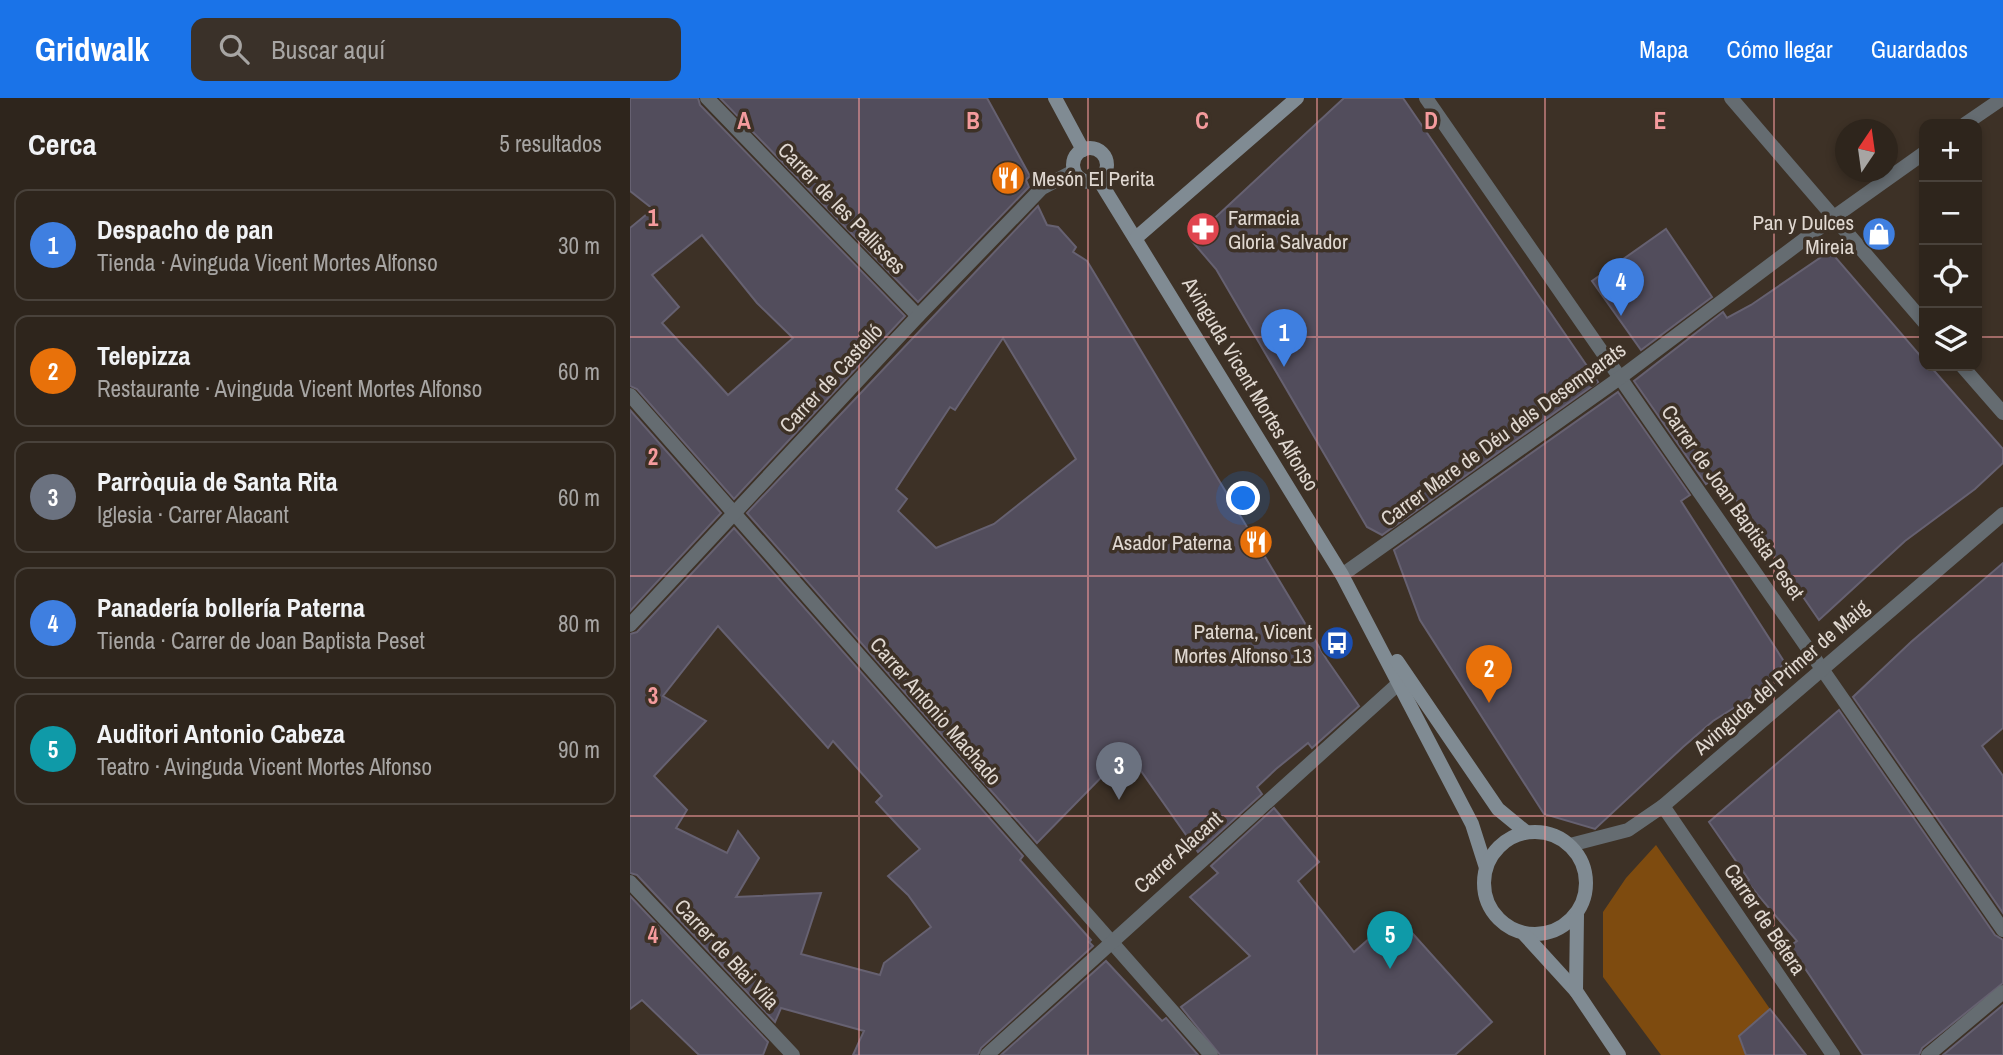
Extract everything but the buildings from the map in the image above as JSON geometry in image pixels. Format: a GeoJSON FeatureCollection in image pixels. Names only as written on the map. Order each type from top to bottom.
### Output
{"type":"FeatureCollection","features":[{"type":"Feature","properties":{"kind":"street","name":"Carrer de les Pallisses"},"geometry":{"type":"LineString","coordinates":[[707,98],[918,316]]}},
{"type":"Feature","properties":{"kind":"street"},"geometry":{"type":"LineString","coordinates":[[1055,98],[1083,150]]}},
{"type":"Feature","properties":{"kind":"street"},"geometry":{"type":"LineString","coordinates":[[1137,237],[1297,98]]}},
{"type":"Feature","properties":{"kind":"street","name":"Carrer de Joan Baptista Peset"},"geometry":{"type":"LineString","coordinates":[[1426,98],[2003,930]]}},
{"type":"Feature","properties":{"kind":"street"},"geometry":{"type":"LineString","coordinates":[[1731,98],[1919,316]]}},
{"type":"Feature","properties":{"kind":"street"},"geometry":{"type":"LineString","coordinates":[[1972,119],[2003,98]]}},
{"type":"Feature","properties":{"kind":"street"},"geometry":{"type":"LineString","coordinates":[[1094,149],[1104,155],[1107,165],[1099,180],[1084,181],[1074,171],[1075,156],[1083,150],[1094,149]]}},
{"type":"Feature","properties":{"kind":"street","name":"Carrer Mare de Déu dels Desemparats"},"geometry":{"type":"LineString","coordinates":[[1342,575],[1621,377],[1833,217],[1919,157]]}},
{"type":"Feature","properties":{"kind":"street","name":"Carrer de Castelló"},"geometry":{"type":"LineString","coordinates":[[630,625],[918,316],[1042,188],[1074,171]]}},
{"type":"Feature","properties":{"kind":"street","name":"Avinguda Vicent Mortes Alfonso"},"geometry":{"type":"LineString","coordinates":[[1099,180],[1137,237],[1363,612],[1472,824],[1486,868]]}},
{"type":"Feature","properties":{"kind":"street"},"geometry":{"type":"LineString","coordinates":[[1966,371],[2003,413]]}},
{"type":"Feature","properties":{"kind":"street","name":"Carrer Antonio Machado"},"geometry":{"type":"LineString","coordinates":[[630,395],[1211,1055]]}},
{"type":"Feature","properties":{"kind":"street","name":"Avinguda del Primer de Maig"},"geometry":{"type":"LineString","coordinates":[[1570,845],[1628,830],[1663,806],[2003,514]]}},
{"type":"Feature","properties":{"kind":"street","name":"Avinguda Vicent Mortes Alfonso"},"geometry":{"type":"LineString","coordinates":[[1363,612],[1498,809],[1526,832]]}},
{"type":"Feature","properties":{"kind":"street","name":"Carrer Alacant"},"geometry":{"type":"LineString","coordinates":[[987,1055],[1399,683]]}},
{"type":"Feature","properties":{"kind":"street","name":"Carrer de Bétera"},"geometry":{"type":"LineString","coordinates":[[1663,806],[1833,1055]]}},
{"type":"Feature","properties":{"kind":"street"},"geometry":{"type":"LineString","coordinates":[[1576,991],[1577,915],[1587,891],[1584,866],[1570,845],[1550,834],[1526,832],[1501,844],[1486,868],[1485,896],[1499,920],[1524,934],[1576,991],[1619,1055]]}},
{"type":"Feature","properties":{"kind":"street","name":"Carrer de Blai Vila"},"geometry":{"type":"LineString","coordinates":[[630,882],[793,1055]]}},
{"type":"Feature","properties":{"kind":"street"},"geometry":{"type":"LineString","coordinates":[[1524,934],[1553,932],[1577,915]]}},
{"type":"Feature","properties":{"kind":"street"},"geometry":{"type":"LineString","coordinates":[[1928,1055],[2003,992]]}},
{"type":"Feature","properties":{"kind":"shaded area"},"geometry":{"type":"Polygon","coordinates":[[[1656,845],[1770,1009],[1739,1036],[1746,1055],[1661,1055],[1603,977],[1603,912],[1626,878],[1656,845]]]}},
{"type":"Feature","properties":{"kind":"place","name":"Mesón El Perita"},"geometry":{"type":"Point","coordinates":[1008,178]}},
{"type":"Feature","properties":{"kind":"place","name":"Farmacia Gloria Salvador"},"geometry":{"type":"Point","coordinates":[1203,229]}},
{"type":"Feature","properties":{"kind":"place","name":"Pan y Dulces Mireia"},"geometry":{"type":"Point","coordinates":[1879,234]}},
{"type":"Feature","properties":{"kind":"place","name":"Panadería bollería Paterna"},"geometry":{"type":"Point","coordinates":[1621,316]}},
{"type":"Feature","properties":{"kind":"place","name":"Despacho de pan"},"geometry":{"type":"Point","coordinates":[1284,367]}},
{"type":"Feature","properties":{"kind":"place","name":"Asador Paterna"},"geometry":{"type":"Point","coordinates":[1256,542]}},
{"type":"Feature","properties":{"kind":"place","name":"Paterna, Vicent Mortes Alfonso 13"},"geometry":{"type":"Point","coordinates":[1337,643]}},
{"type":"Feature","properties":{"kind":"place","name":"Telepizza"},"geometry":{"type":"Point","coordinates":[1489,703]}},
{"type":"Feature","properties":{"kind":"place","name":"Parròquia de Santa Rita"},"geometry":{"type":"Point","coordinates":[1119,800]}},
{"type":"Feature","properties":{"kind":"place","name":"Auditori Antonio Cabeza"},"geometry":{"type":"Point","coordinates":[1390,969]}}]}
